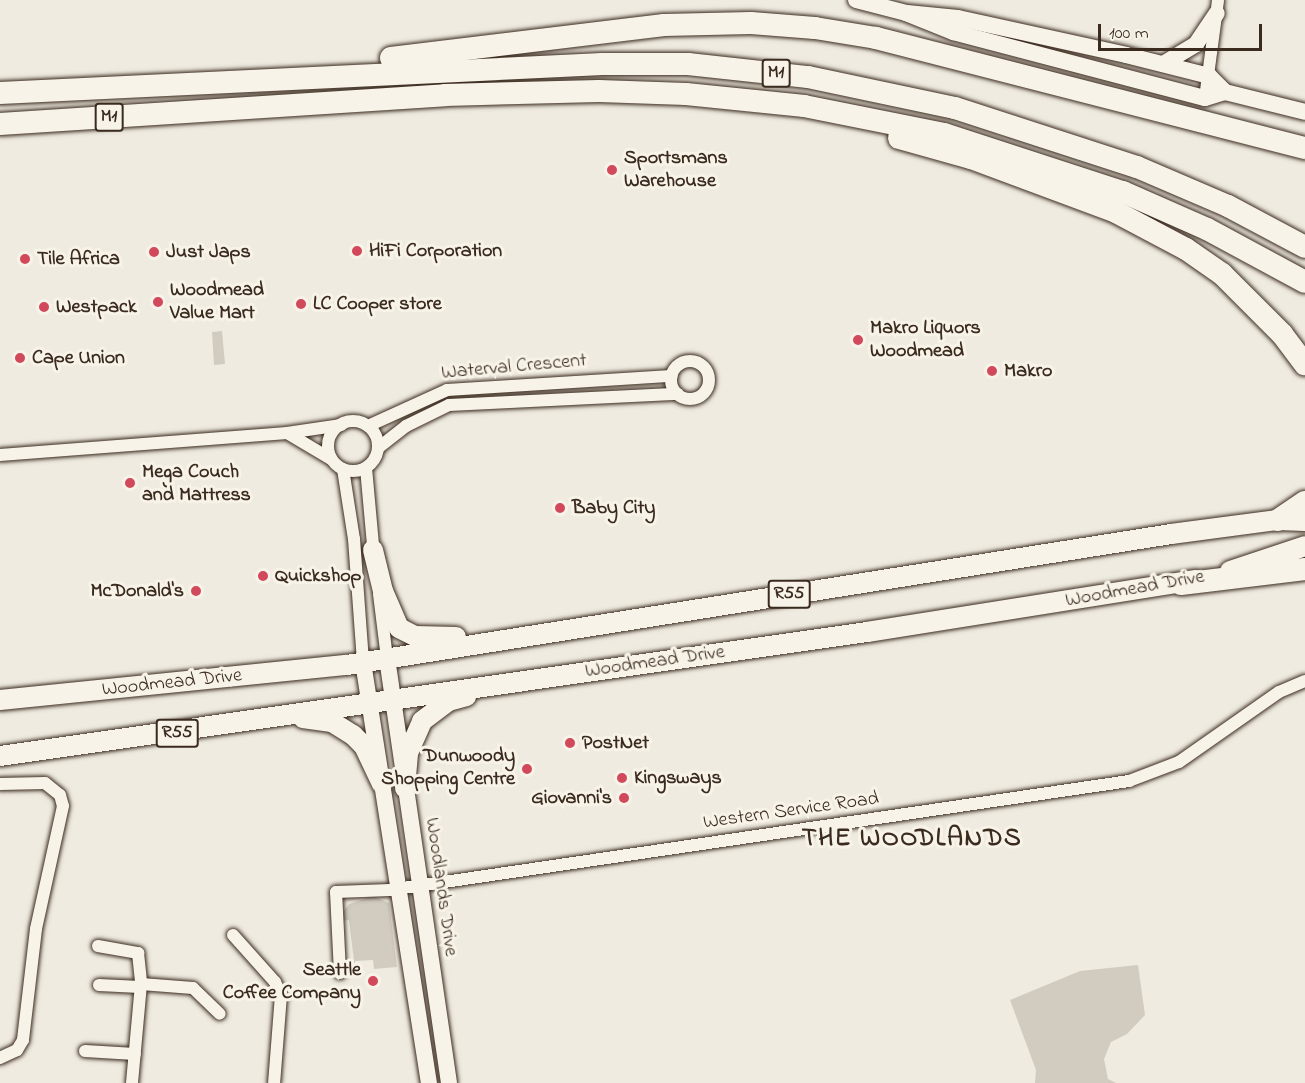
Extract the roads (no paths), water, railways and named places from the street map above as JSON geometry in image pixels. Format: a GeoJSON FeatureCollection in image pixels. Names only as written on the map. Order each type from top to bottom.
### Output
{"type":"FeatureCollection","features":[{"type":"Feature","properties":{"kind":"highway"},"geometry":{"type":"LineString","coordinates":[[217,82],[610,30],[751,23],[876,38],[1305,148]]}},
{"type":"Feature","properties":{"kind":"highway","name":"M1"},"geometry":{"type":"LineString","coordinates":[[0,93],[602,64],[688,64],[808,76],[955,108],[1127,164],[1228,206],[1305,248]]}},
{"type":"Feature","properties":{"kind":"highway","name":"M1"},"geometry":{"type":"LineString","coordinates":[[0,124],[444,95],[600,91],[686,94],[873,117],[1006,152],[1123,192],[1207,228],[1305,282]]}},
{"type":"Feature","properties":{"kind":"highway"},"geometry":{"type":"LineString","coordinates":[[686,94],[884,134],[971,159],[1116,212],[1186,249],[1222,274],[1282,333],[1305,364]]}},
{"type":"Feature","properties":{"kind":"highway"},"geometry":{"type":"LineString","coordinates":[[1278,520],[1305,502]]}},
{"type":"Feature","properties":{"kind":"highway"},"geometry":{"type":"LineString","coordinates":[[1181,584],[1305,568]]}},
{"type":"Feature","properties":{"kind":"main road"},"geometry":{"type":"LineString","coordinates":[[856,0],[906,14],[953,32],[1205,98],[1225,92],[1305,112]]}},
{"type":"Feature","properties":{"kind":"main road"},"geometry":{"type":"LineString","coordinates":[[1163,64],[1196,44],[1218,6]]}},
{"type":"Feature","properties":{"kind":"main road"},"geometry":{"type":"LineString","coordinates":[[906,14],[958,18],[1163,64],[1209,76],[1225,92]]}},
{"type":"Feature","properties":{"kind":"main road","name":"Woodmead Drive"},"geometry":{"type":"LineString","coordinates":[[0,700],[363,662],[521,635],[1278,520],[1305,521]]}},
{"type":"Feature","properties":{"kind":"main road","name":"Woodmead Drive"},"geometry":{"type":"LineString","coordinates":[[0,756],[392,697],[544,678],[1181,584],[1290,554],[1305,546]]}},
{"type":"Feature","properties":{"kind":"main road"},"geometry":{"type":"LineString","coordinates":[[373,550],[392,617],[404,632],[424,637],[521,635]]}},
{"type":"Feature","properties":{"kind":"main road","name":"Woodlands Drive"},"geometry":{"type":"LineString","coordinates":[[387,658],[449,1083]]}},
{"type":"Feature","properties":{"kind":"main road","name":"Woodlands Drive"},"geometry":{"type":"LineString","coordinates":[[363,662],[429,1083]]}},
{"type":"Feature","properties":{"kind":"main road"},"geometry":{"type":"LineString","coordinates":[[405,788],[408,753],[422,721],[433,710],[460,697],[544,678]]}},
{"type":"Feature","properties":{"kind":"main road"},"geometry":{"type":"LineString","coordinates":[[281,715],[332,722],[353,735],[364,746],[382,784]]}},
{"type":"Feature","properties":{"kind":"street"},"geometry":{"type":"LineString","coordinates":[[1205,98],[1218,6]]}},
{"type":"Feature","properties":{"kind":"street"},"geometry":{"type":"LineString","coordinates":[[687,362],[700,364],[708,374],[708,387],[699,397],[686,398],[678,394],[672,376],[677,366],[687,362]]}},
{"type":"Feature","properties":{"kind":"street","name":"Waterval Crescent"},"geometry":{"type":"LineString","coordinates":[[368,426],[447,390],[672,376]]}},
{"type":"Feature","properties":{"kind":"street","name":"Waterval Crescent"},"geometry":{"type":"LineString","coordinates":[[378,448],[406,426],[449,405],[678,394]]}},
{"type":"Feature","properties":{"kind":"street"},"geometry":{"type":"LineString","coordinates":[[0,455],[287,433],[341,425],[352,421],[368,426],[378,448],[366,468],[373,550],[387,658]]}},
{"type":"Feature","properties":{"kind":"street"},"geometry":{"type":"LineString","coordinates":[[331,459],[328,442],[341,425]]}},
{"type":"Feature","properties":{"kind":"street"},"geometry":{"type":"LineString","coordinates":[[287,433],[331,459],[343,469],[354,538],[363,662]]}},
{"type":"Feature","properties":{"kind":"street"},"geometry":{"type":"LineString","coordinates":[[343,469],[366,468]]}},
{"type":"Feature","properties":{"kind":"street","name":"Western Service Road"},"geometry":{"type":"LineString","coordinates":[[340,972],[336,892],[400,889],[1129,781],[1179,762],[1279,692],[1305,681]]}},
{"type":"Feature","properties":{"kind":"street"},"geometry":{"type":"LineString","coordinates":[[0,784],[45,783],[60,795],[63,806],[36,929],[23,1040],[17,1050],[0,1058]]}},
{"type":"Feature","properties":{"kind":"street"},"geometry":{"type":"LineString","coordinates":[[233,935],[275,982],[281,996],[274,1083]]}},
{"type":"Feature","properties":{"kind":"street"},"geometry":{"type":"LineString","coordinates":[[98,946],[136,952],[141,960],[132,1083]]}},
{"type":"Feature","properties":{"kind":"street"},"geometry":{"type":"LineString","coordinates":[[99,985],[193,988],[220,1014]]}},
{"type":"Feature","properties":{"kind":"street"},"geometry":{"type":"LineString","coordinates":[[84,1051],[135,1054]]}},
{"type":"Feature","properties":{"kind":"place","name":"Sportsmans Warehouse"},"geometry":{"type":"Point","coordinates":[612,170]}},
{"type":"Feature","properties":{"kind":"place","name":"HiFi Corporation"},"geometry":{"type":"Point","coordinates":[357,251]}},
{"type":"Feature","properties":{"kind":"place","name":"Just Japs"},"geometry":{"type":"Point","coordinates":[154,252]}},
{"type":"Feature","properties":{"kind":"place","name":"Tile Africa"},"geometry":{"type":"Point","coordinates":[25,259]}},
{"type":"Feature","properties":{"kind":"place","name":"Woodmead Value Mart"},"geometry":{"type":"Point","coordinates":[158,302]}},
{"type":"Feature","properties":{"kind":"place","name":"LC Cooper store"},"geometry":{"type":"Point","coordinates":[301,304]}},
{"type":"Feature","properties":{"kind":"place","name":"Westpack"},"geometry":{"type":"Point","coordinates":[44,307]}},
{"type":"Feature","properties":{"kind":"place","name":"Makro Liquors Woodmead"},"geometry":{"type":"Point","coordinates":[858,340]}},
{"type":"Feature","properties":{"kind":"place","name":"Cape Union"},"geometry":{"type":"Point","coordinates":[20,358]}},
{"type":"Feature","properties":{"kind":"place","name":"Makro"},"geometry":{"type":"Point","coordinates":[992,371]}},
{"type":"Feature","properties":{"kind":"place","name":"Mega Couch and Mattress"},"geometry":{"type":"Point","coordinates":[130,483]}},
{"type":"Feature","properties":{"kind":"place","name":"Baby City"},"geometry":{"type":"Point","coordinates":[560,508]}},
{"type":"Feature","properties":{"kind":"place","name":"Quickshop"},"geometry":{"type":"Point","coordinates":[263,576]}},
{"type":"Feature","properties":{"kind":"place","name":"McDonald's"},"geometry":{"type":"Point","coordinates":[196,591]}},
{"type":"Feature","properties":{"kind":"place","name":"PostNet"},"geometry":{"type":"Point","coordinates":[570,743]}},
{"type":"Feature","properties":{"kind":"place","name":"Dunwoody Shopping Centre"},"geometry":{"type":"Point","coordinates":[527,769]}},
{"type":"Feature","properties":{"kind":"place","name":"Kingsways"},"geometry":{"type":"Point","coordinates":[622,778]}},
{"type":"Feature","properties":{"kind":"place","name":"Giovanni's"},"geometry":{"type":"Point","coordinates":[624,798]}},
{"type":"Feature","properties":{"kind":"place","name":"Seattle Coffee Company"},"geometry":{"type":"Point","coordinates":[373,981]}},
{"type":"Feature","properties":{"kind":"district","name":"THE WOODLANDS"},"geometry":{"type":"Point","coordinates":[912,840]}}]}
